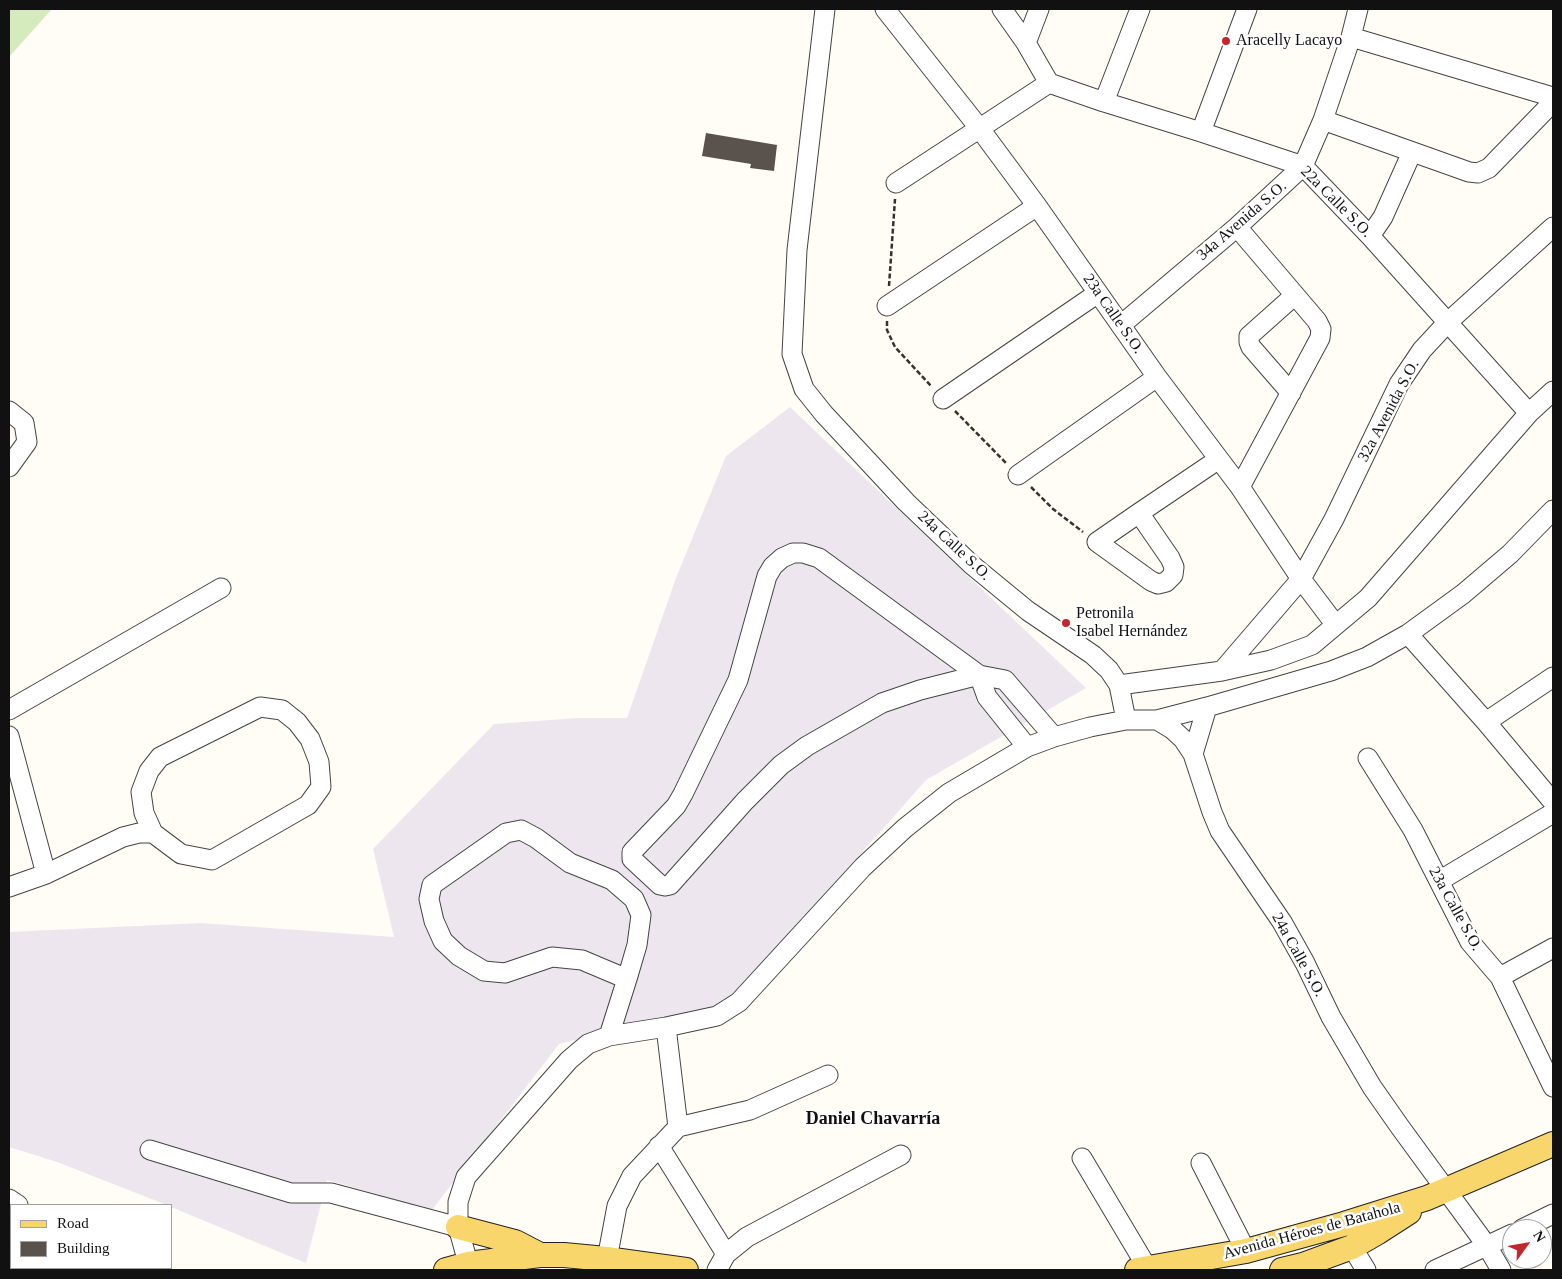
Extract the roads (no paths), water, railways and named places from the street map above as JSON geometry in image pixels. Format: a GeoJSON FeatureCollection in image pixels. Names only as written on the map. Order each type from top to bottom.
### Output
{"type":"FeatureCollection","features":[{"type":"Feature","properties":{"kind":"main road","name":"Avenida Héroes de Batahola"},"geometry":{"type":"LineString","coordinates":[[1143,1270],[1246,1251],[1344,1224],[1437,1194],[1553,1144]]}},
{"type":"Feature","properties":{"kind":"main road","name":"Avenida Héroes de Batahola"},"geometry":{"type":"LineString","coordinates":[[1282,1270],[1304,1265],[1352,1247],[1437,1194]]}},
{"type":"Feature","properties":{"kind":"main road"},"geometry":{"type":"LineString","coordinates":[[458,1227],[515,1242],[540,1255]]}},
{"type":"Feature","properties":{"kind":"main road"},"geometry":{"type":"LineString","coordinates":[[461,1268],[540,1255],[564,1255],[605,1265],[686,1270]]}},
{"type":"Feature","properties":{"kind":"street","name":"24a Calle S.O."},"geometry":{"type":"LineString","coordinates":[[825,9],[797,250],[792,354],[804,389],[824,414],[906,502],[972,565],[1028,612],[1093,655],[1109,670],[1119,685]]}},
{"type":"Feature","properties":{"kind":"street","name":"23a Calle S.O."},"geometry":{"type":"LineString","coordinates":[[885,9],[980,128],[1157,377],[1240,487],[1335,624]]}},
{"type":"Feature","properties":{"kind":"street"},"geometry":{"type":"LineString","coordinates":[[896,183],[1049,83],[1026,43],[1002,9]]}},
{"type":"Feature","properties":{"kind":"street"},"geometry":{"type":"LineString","coordinates":[[1026,43],[1038,9]]}},
{"type":"Feature","properties":{"kind":"street"},"geometry":{"type":"LineString","coordinates":[[1104,102],[1140,9]]}},
{"type":"Feature","properties":{"kind":"street"},"geometry":{"type":"LineString","coordinates":[[1201,132],[1247,9]]}},
{"type":"Feature","properties":{"kind":"street","name":"34a Avenida S.O."},"geometry":{"type":"LineString","coordinates":[[1121,325],[1237,228],[1303,166],[1323,120],[1351,37],[1358,9]]}},
{"type":"Feature","properties":{"kind":"street"},"geometry":{"type":"LineString","coordinates":[[1351,37],[1553,98]]}},
{"type":"Feature","properties":{"kind":"street","name":"22a Calle S.O."},"geometry":{"type":"LineString","coordinates":[[1049,83],[1303,166],[1370,236],[1529,413]]}},
{"type":"Feature","properties":{"kind":"street"},"geometry":{"type":"LineString","coordinates":[[1323,120],[1469,172],[1478,173],[1488,168],[1553,102]]}},
{"type":"Feature","properties":{"kind":"street"},"geometry":{"type":"LineString","coordinates":[[1370,236],[1383,217],[1412,152]]}},
{"type":"Feature","properties":{"kind":"street"},"geometry":{"type":"LineString","coordinates":[[887,306],[1037,206]]}},
{"type":"Feature","properties":{"kind":"street","name":"32a Avenida S.O."},"geometry":{"type":"LineString","coordinates":[[1222,671],[1302,579],[1399,384],[1422,350],[1448,322],[1553,227]]}},
{"type":"Feature","properties":{"kind":"street"},"geometry":{"type":"LineString","coordinates":[[1237,228],[1318,321],[1321,329],[1320,338],[1240,487]]}},
{"type":"Feature","properties":{"kind":"street"},"geometry":{"type":"LineString","coordinates":[[943,399],[1098,293]]}},
{"type":"Feature","properties":{"kind":"street"},"geometry":{"type":"LineString","coordinates":[[1290,393],[1251,347],[1249,336],[1295,295]]}},
{"type":"Feature","properties":{"kind":"street"},"geometry":{"type":"LineString","coordinates":[[1018,474],[1157,377]]}},
{"type":"Feature","properties":{"kind":"street"},"geometry":{"type":"LineString","coordinates":[[1126,720],[1119,685],[1222,671],[1271,660],[1312,644],[1368,598],[1529,413],[1553,391]]}},
{"type":"Feature","properties":{"kind":"street"},"geometry":{"type":"LineString","coordinates":[[9,411],[24,423],[27,442],[9,467]]}},
{"type":"Feature","properties":{"kind":"street"},"geometry":{"type":"LineString","coordinates":[[1139,513],[1219,459]]}},
{"type":"Feature","properties":{"kind":"street"},"geometry":{"type":"LineString","coordinates":[[461,1268],[458,1202],[466,1177],[569,1060],[588,1044],[609,1036],[666,1027],[717,1016],[739,1002],[862,867],[905,828],[949,793],[1027,748],[1054,737],[1126,720],[1157,720],[1331,671],[1367,656],[1408,634],[1483,577],[1510,554],[1553,510]]}},
{"type":"Feature","properties":{"kind":"street"},"geometry":{"type":"LineString","coordinates":[[1027,748],[987,698],[979,675],[819,558],[803,553],[794,554],[782,558],[773,566],[767,576],[738,680],[676,806],[632,852],[632,859],[660,884],[665,886],[670,884],[745,801],[781,765],[807,746],[882,703],[920,690],[979,675],[1005,680],[1054,737]]}},
{"type":"Feature","properties":{"kind":"street"},"geometry":{"type":"LineString","coordinates":[[9,710],[221,588]]}},
{"type":"Feature","properties":{"kind":"street"},"geometry":{"type":"LineString","coordinates":[[1408,634],[1486,722],[1553,802]]}},
{"type":"Feature","properties":{"kind":"street"},"geometry":{"type":"LineString","coordinates":[[1486,722],[1553,677]]}},
{"type":"Feature","properties":{"kind":"street"},"geometry":{"type":"LineString","coordinates":[[9,887],[46,874],[123,837],[139,833],[153,833],[181,854],[212,860],[308,805],[320,787],[319,762],[310,739],[297,722],[282,710],[260,707],[160,757],[149,771],[141,792],[144,813],[153,833]]}},
{"type":"Feature","properties":{"kind":"street"},"geometry":{"type":"LineString","coordinates":[[1193,754],[1207,707]]}},
{"type":"Feature","properties":{"kind":"street","name":"24a Calle S.O."},"geometry":{"type":"LineString","coordinates":[[1157,720],[1172,729],[1183,739],[1193,754],[1212,812],[1220,830],[1282,922],[1331,1016],[1372,1087],[1410,1141],[1437,1194],[1487,1246],[1501,1270]]}},
{"type":"Feature","properties":{"kind":"street"},"geometry":{"type":"LineString","coordinates":[[9,736],[46,874]]}},
{"type":"Feature","properties":{"kind":"street","name":"23a Calle S.O."},"geometry":{"type":"LineString","coordinates":[[1368,758],[1413,830],[1470,942],[1500,977],[1553,1087]]}},
{"type":"Feature","properties":{"kind":"street"},"geometry":{"type":"LineString","coordinates":[[1439,880],[1553,813]]}},
{"type":"Feature","properties":{"kind":"street"},"geometry":{"type":"LineString","coordinates":[[609,1036],[627,979],[637,945],[641,915],[634,899],[612,880],[570,863],[536,838],[521,830],[506,833],[432,885],[429,900],[434,921],[442,941],[458,956],[484,971],[505,973],[552,957],[582,960],[627,979]]}},
{"type":"Feature","properties":{"kind":"street"},"geometry":{"type":"LineString","coordinates":[[1500,977],[1553,948]]}},
{"type":"Feature","properties":{"kind":"street"},"geometry":{"type":"LineString","coordinates":[[666,1027],[678,1127]]}},
{"type":"Feature","properties":{"kind":"street"},"geometry":{"type":"LineString","coordinates":[[605,1265],[617,1206],[632,1176],[678,1127],[750,1110],[828,1075]]}},
{"type":"Feature","properties":{"kind":"street"},"geometry":{"type":"LineString","coordinates":[[659,1146],[726,1254]]}},
{"type":"Feature","properties":{"kind":"street"},"geometry":{"type":"LineString","coordinates":[[150,1150],[291,1193],[331,1193],[458,1227]]}},
{"type":"Feature","properties":{"kind":"street"},"geometry":{"type":"LineString","coordinates":[[716,1270],[726,1254],[747,1237],[901,1155]]}},
{"type":"Feature","properties":{"kind":"street"},"geometry":{"type":"LineString","coordinates":[[1082,1158],[1143,1270]]}},
{"type":"Feature","properties":{"kind":"street"},"geometry":{"type":"LineString","coordinates":[[1201,1163],[1246,1251]]}},
{"type":"Feature","properties":{"kind":"street"},"geometry":{"type":"LineString","coordinates":[[1434,1270],[1502,1239]]}},
{"type":"Feature","properties":{"kind":"street"},"geometry":{"type":"LineString","coordinates":[[1352,1247],[1366,1270]]}},
{"type":"Feature","properties":{"kind":"place","name":"Aracelly Lacayo"},"geometry":{"type":"Point","coordinates":[1226,41]}},
{"type":"Feature","properties":{"kind":"place","name":"Petronila Isabel Hernández"},"geometry":{"type":"Point","coordinates":[1066,623]}},
{"type":"Feature","properties":{"kind":"district","name":"Daniel Chavarría"},"geometry":{"type":"Point","coordinates":[873,1119]}}]}
